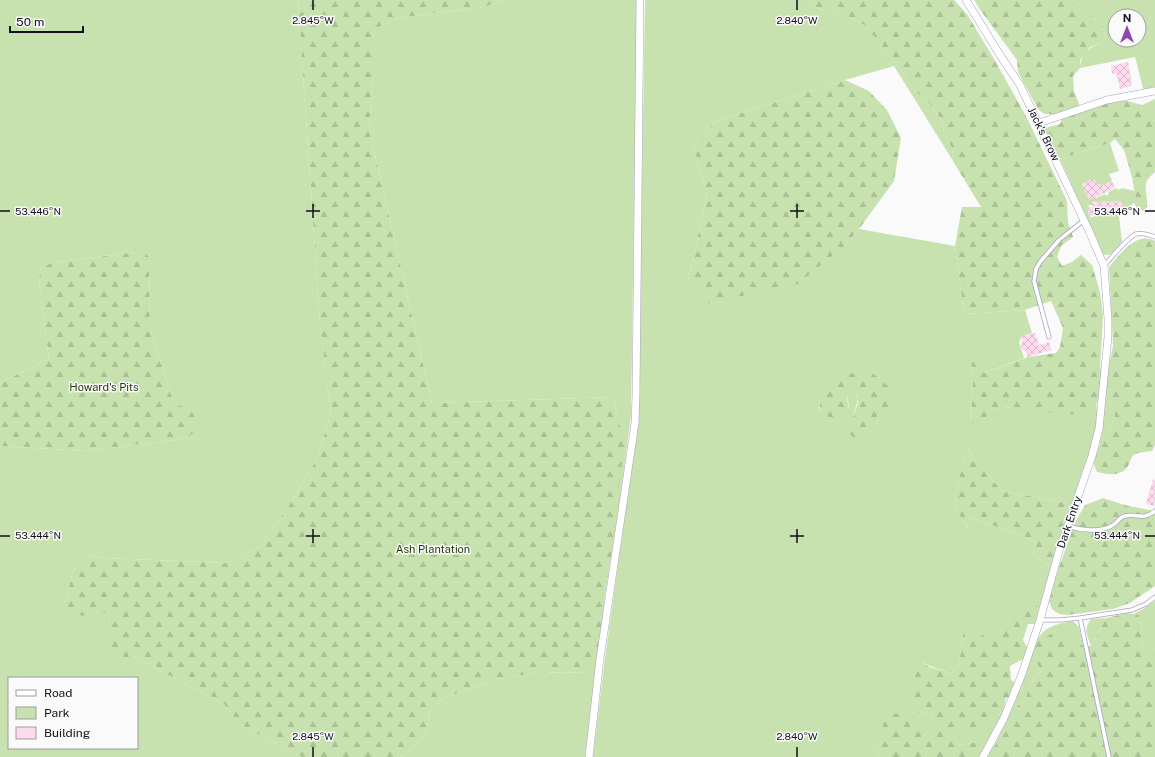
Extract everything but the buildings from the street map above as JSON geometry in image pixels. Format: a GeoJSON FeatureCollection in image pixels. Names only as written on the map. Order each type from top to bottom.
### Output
{"type":"FeatureCollection","features":[{"type":"Feature","properties":{"kind":"street"},"geometry":{"type":"LineString","coordinates":[[589,757],[600,659],[634,423],[636,395],[640,0]]}},
{"type":"Feature","properties":{"kind":"street","name":"Jack's Brow"},"geometry":{"type":"LineString","coordinates":[[966,0],[1020,85],[1039,123],[1104,266],[1104,277]]}},
{"type":"Feature","properties":{"kind":"street"},"geometry":{"type":"LineString","coordinates":[[1039,123],[1107,100],[1155,91]]}},
{"type":"Feature","properties":{"kind":"street","name":"Dark Entry"},"geometry":{"type":"LineString","coordinates":[[983,757],[1004,718],[1022,674],[1040,620],[1059,551],[1092,456],[1099,429],[1108,338],[1108,319],[1104,277]]}},
{"type":"Feature","properties":{"kind":"lane"},"geometry":{"type":"LineString","coordinates":[[1048,337],[1034,281],[1036,269],[1040,262],[1059,240],[1084,220]]}},
{"type":"Feature","properties":{"kind":"lane"},"geometry":{"type":"LineString","coordinates":[[1104,266],[1118,250],[1135,235],[1146,234],[1155,237]]}},
{"type":"Feature","properties":{"kind":"lane"},"geometry":{"type":"LineString","coordinates":[[1067,526],[1088,530],[1102,529],[1114,525],[1124,516],[1146,516],[1155,511]]}},
{"type":"Feature","properties":{"kind":"lane"},"geometry":{"type":"LineString","coordinates":[[1040,620],[1080,618],[1132,610],[1146,604],[1155,597]]}},
{"type":"Feature","properties":{"kind":"lane"},"geometry":{"type":"LineString","coordinates":[[1080,618],[1109,757]]}},
{"type":"Feature","properties":{"kind":"green space"},"geometry":{"type":"Polygon","coordinates":[[[0,0],[298,0],[320,325],[331,413],[317,459],[288,507],[260,547],[229,563],[104,558],[88,555],[73,571],[65,603],[84,616],[93,611],[110,613],[109,640],[134,657],[224,704],[239,724],[302,757],[0,757],[0,446],[84,451],[188,437],[189,408],[174,404],[150,328],[149,257],[136,252],[51,263],[40,269],[39,282],[49,359],[0,383],[0,0]]]}},
{"type":"Feature","properties":{"kind":"green space","name":"Ash Plantation"},"geometry":{"type":"Polygon","coordinates":[[[298,0],[505,0],[484,7],[398,18],[376,28],[373,37],[373,76],[369,129],[432,403],[613,397],[620,426],[626,434],[617,501],[619,506],[605,595],[597,667],[590,672],[534,673],[494,680],[442,699],[430,711],[426,733],[406,755],[400,757],[302,757],[239,724],[224,704],[134,657],[129,658],[115,655],[108,641],[110,614],[93,611],[85,616],[72,614],[65,603],[73,571],[88,555],[104,558],[229,563],[260,547],[288,507],[317,459],[331,413],[320,325],[298,0]]]}},
{"type":"Feature","properties":{"kind":"green space"},"geometry":{"type":"Polygon","coordinates":[[[505,0],[637,0],[631,416],[619,506],[617,501],[620,426],[613,397],[432,403],[369,129],[373,76],[373,37],[376,28],[398,18],[484,7],[505,0]]]}},
{"type":"Feature","properties":{"kind":"green space"},"geometry":{"type":"Polygon","coordinates":[[[645,0],[803,0],[811,6],[851,18],[864,25],[900,68],[915,91],[929,103],[942,121],[944,133],[952,148],[953,161],[894,66],[716,121],[693,144],[707,195],[688,281],[846,244],[859,229],[955,246],[964,314],[1025,310],[1032,333],[1022,336],[1019,342],[1024,358],[984,373],[971,363],[973,378],[971,422],[984,419],[990,412],[1001,408],[1018,408],[1041,412],[1092,411],[1096,405],[1097,415],[1093,443],[1068,512],[1068,503],[1002,491],[974,459],[969,449],[961,470],[956,492],[955,510],[967,527],[970,517],[1036,541],[1034,555],[1051,568],[1039,613],[1011,617],[995,637],[963,634],[959,664],[951,674],[922,662],[909,670],[917,682],[914,712],[933,716],[931,729],[922,737],[873,745],[879,757],[593,757],[605,658],[638,422],[645,0]],[[879,377],[820,397],[819,407],[821,414],[849,407],[847,396],[853,391],[856,393],[858,399],[853,417],[855,438],[860,438],[865,437],[874,430],[878,416],[890,407],[879,377]]]}},
{"type":"Feature","properties":{"kind":"green space"},"geometry":{"type":"Polygon","coordinates":[[[803,0],[954,0],[967,14],[1026,116],[1067,201],[1068,222],[1073,237],[1061,246],[1057,257],[1062,266],[1072,262],[1081,255],[1092,265],[1100,292],[1103,314],[1100,369],[1109,365],[1113,346],[1109,267],[1124,250],[1138,240],[1151,239],[1155,241],[1155,445],[1152,451],[1134,455],[1126,468],[1119,473],[1106,474],[1097,472],[1093,463],[1101,437],[1110,430],[1115,417],[1115,402],[1105,401],[1099,397],[1089,416],[1003,408],[990,413],[978,423],[971,422],[973,378],[971,362],[980,364],[984,373],[1028,357],[1056,353],[1060,347],[1063,328],[1051,301],[1025,310],[964,314],[955,246],[962,207],[981,207],[953,161],[952,148],[944,133],[942,121],[929,103],[915,91],[900,68],[864,25],[851,18],[811,6],[803,0]]]}},
{"type":"Feature","properties":{"kind":"green space"},"geometry":{"type":"Polygon","coordinates":[[[974,0],[1073,0],[1103,26],[1106,41],[1090,47],[1080,60],[1080,68],[1073,76],[1074,91],[1081,109],[1117,98],[1142,105],[1143,115],[1155,121],[1155,172],[1147,182],[1147,207],[1143,211],[1137,209],[1134,203],[1136,200],[1132,177],[1124,150],[1115,139],[1110,143],[1060,159],[1045,128],[1060,124],[1062,119],[1053,114],[1044,114],[1038,109],[1018,72],[1017,60],[974,0]]]}},
{"type":"Feature","properties":{"kind":"green space"},"geometry":{"type":"Polygon","coordinates":[[[1073,0],[1155,0],[1155,87],[1143,90],[1135,57],[1080,68],[1082,57],[1085,53],[1091,47],[1106,41],[1103,26],[1073,0]]]}},
{"type":"Feature","properties":{"kind":"green space"},"geometry":{"type":"Polygon","coordinates":[[[845,80],[869,91],[887,110],[901,138],[894,181],[859,229],[846,244],[798,284],[708,303],[688,281],[707,195],[693,144],[716,121],[845,80]]]}},
{"type":"Feature","properties":{"kind":"green space"},"geometry":{"type":"Polygon","coordinates":[[[1155,99],[1155,121],[1142,115],[1142,105],[1155,99]]]}},
{"type":"Feature","properties":{"kind":"green space"},"geometry":{"type":"Polygon","coordinates":[[[1110,143],[1119,171],[1109,174],[1112,181],[1107,183],[1102,188],[1100,184],[1097,185],[1094,179],[1082,184],[1089,198],[1094,196],[1096,198],[1105,194],[1106,196],[1109,194],[1108,192],[1117,188],[1118,190],[1122,188],[1135,191],[1136,201],[1119,216],[1122,242],[1112,254],[1103,254],[1060,159],[1110,143]],[[1122,201],[1100,202],[1097,204],[1097,202],[1092,202],[1092,205],[1089,205],[1088,207],[1090,217],[1094,217],[1094,215],[1110,214],[1110,212],[1118,212],[1118,209],[1122,209],[1122,201]]]}},
{"type":"Feature","properties":{"kind":"green space","name":"Howard's Pits"},"geometry":{"type":"Polygon","coordinates":[[[136,252],[146,254],[149,257],[150,328],[174,404],[189,408],[195,417],[198,429],[188,437],[174,440],[84,451],[0,446],[0,383],[49,359],[39,282],[40,269],[51,263],[136,252]]]}},
{"type":"Feature","properties":{"kind":"green space"},"geometry":{"type":"Polygon","coordinates":[[[855,372],[867,372],[882,380],[887,385],[892,395],[890,406],[878,416],[873,431],[866,436],[859,438],[853,437],[850,431],[851,422],[858,403],[856,393],[853,391],[847,396],[849,410],[848,416],[847,419],[841,421],[821,414],[820,405],[820,397],[823,391],[833,381],[855,372]]]}},
{"type":"Feature","properties":{"kind":"green space"},"geometry":{"type":"Polygon","coordinates":[[[1105,401],[1115,402],[1115,417],[1110,430],[1101,437],[1105,401]]]}},
{"type":"Feature","properties":{"kind":"green space"},"geometry":{"type":"Polygon","coordinates":[[[969,449],[974,459],[1002,491],[1068,503],[1068,512],[1051,568],[1034,555],[1036,541],[970,517],[967,527],[955,510],[956,492],[961,470],[969,449]]]}},
{"type":"Feature","properties":{"kind":"green space"},"geometry":{"type":"Polygon","coordinates":[[[1103,498],[1128,506],[1155,511],[1155,586],[1130,603],[1113,609],[1068,615],[1059,614],[1052,609],[1048,599],[1071,533],[1085,505],[1103,498]]]}},
{"type":"Feature","properties":{"kind":"green space"},"geometry":{"type":"Polygon","coordinates":[[[1155,601],[1155,650],[1142,645],[1143,637],[1139,615],[1133,614],[1155,601]]]}},
{"type":"Feature","properties":{"kind":"green space"},"geometry":{"type":"Polygon","coordinates":[[[1024,604],[1037,605],[1039,613],[1036,624],[1028,624],[1023,640],[1032,656],[1010,666],[1011,680],[1017,683],[1023,690],[1020,697],[1006,698],[1004,707],[998,716],[970,730],[953,727],[953,737],[960,745],[977,742],[994,747],[1011,710],[1025,701],[1030,684],[1042,670],[1034,660],[1036,642],[1053,633],[1063,634],[1081,645],[1091,646],[1106,618],[1127,613],[1139,615],[1143,637],[1142,645],[1155,650],[1155,757],[879,757],[873,745],[889,713],[899,714],[917,726],[922,737],[931,729],[933,716],[914,712],[909,702],[917,682],[909,670],[913,662],[922,662],[929,667],[951,674],[959,664],[963,634],[974,629],[985,637],[995,637],[1024,604]]]}},
{"type":"Feature","properties":{"kind":"green space"},"geometry":{"type":"Polygon","coordinates":[[[1106,618],[1091,646],[1086,632],[1087,626],[1091,619],[1106,618]]]}},
{"type":"Feature","properties":{"kind":"green space"},"geometry":{"type":"Polygon","coordinates":[[[1073,621],[1079,627],[1083,645],[1042,670],[1030,684],[1025,701],[1011,710],[1017,697],[1020,697],[1023,690],[1021,687],[1039,637],[1047,629],[1062,623],[1073,621]]]}},
{"type":"Feature","properties":{"kind":"green space"},"geometry":{"type":"Polygon","coordinates":[[[596,667],[585,757],[400,757],[406,755],[426,733],[430,711],[442,699],[494,680],[534,673],[590,672],[596,667]]]}},
{"type":"Feature","properties":{"kind":"green space"},"geometry":{"type":"Polygon","coordinates":[[[1004,707],[1003,715],[986,745],[977,742],[960,745],[953,737],[953,727],[999,715],[1004,707]]]}}]}
